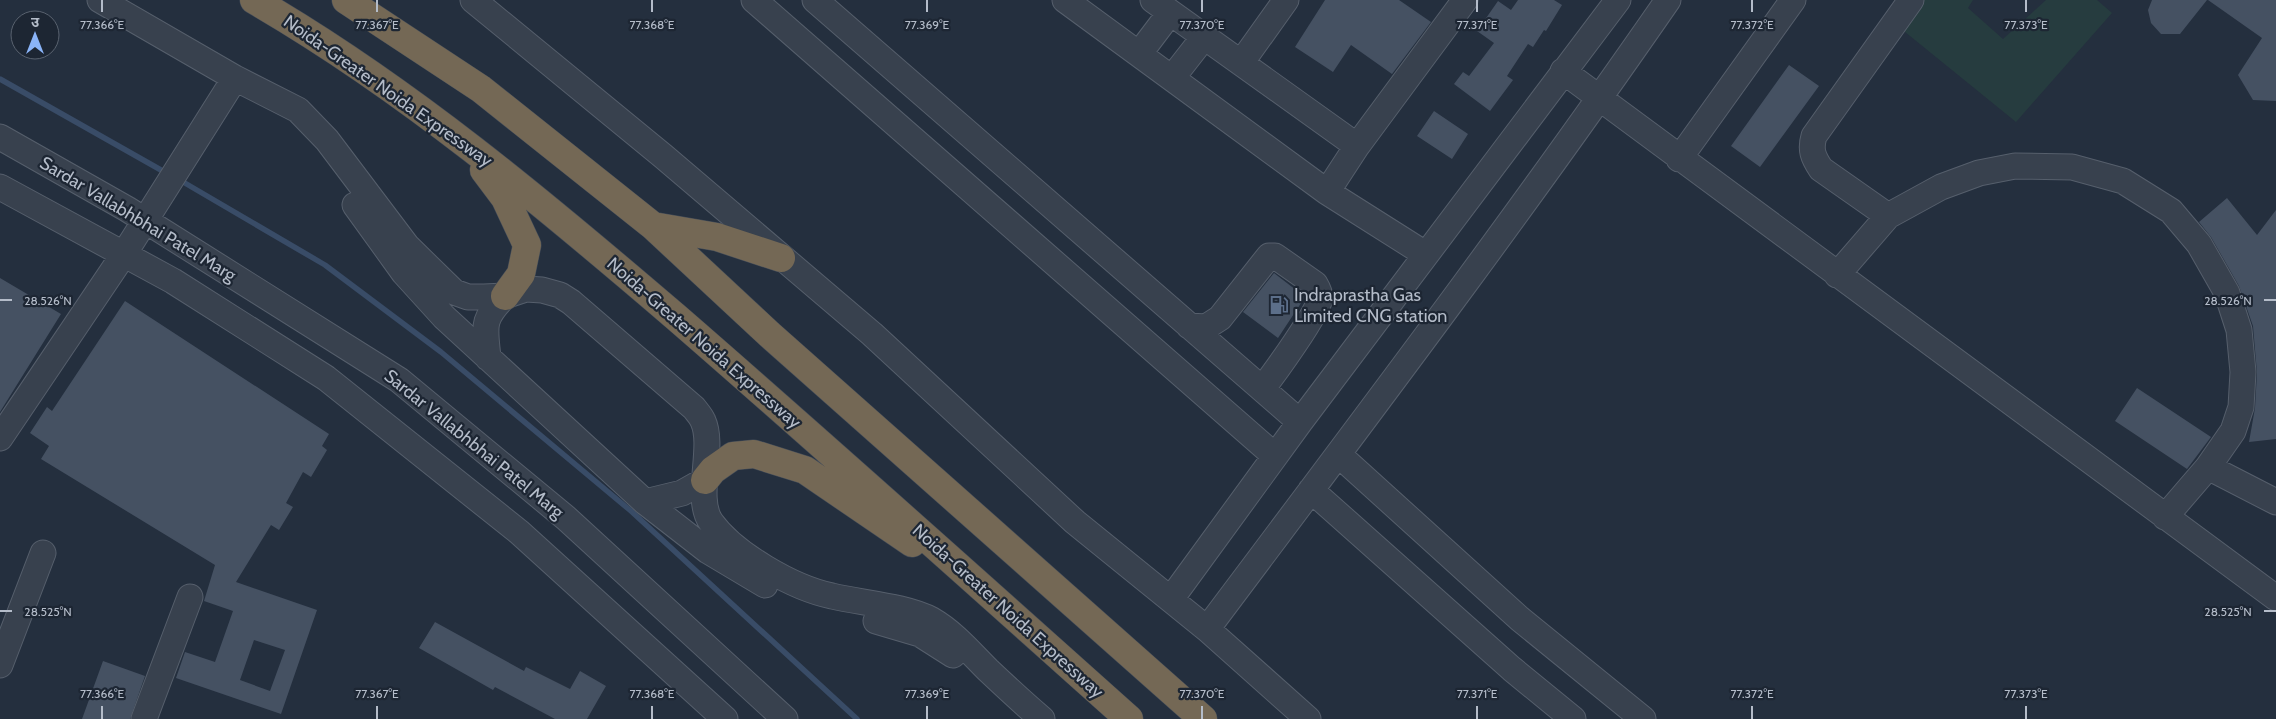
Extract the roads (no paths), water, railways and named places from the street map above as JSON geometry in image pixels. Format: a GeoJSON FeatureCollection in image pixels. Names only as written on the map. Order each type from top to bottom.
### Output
{"type":"FeatureCollection","features":[{"type":"Feature","properties":{"kind":"highway","name":"Noida-Greater Noida Expressway"},"geometry":{"type":"LineString","coordinates":[[254,0],[303,28],[460,139],[599,252],[732,365],[1129,719]]}},
{"type":"Feature","properties":{"kind":"highway"},"geometry":{"type":"LineString","coordinates":[[346,0],[481,89],[653,226],[769,334],[1203,719]]}},
{"type":"Feature","properties":{"kind":"highway"},"geometry":{"type":"LineString","coordinates":[[460,139],[505,198],[527,244],[521,274],[505,296]]}},
{"type":"Feature","properties":{"kind":"highway"},"geometry":{"type":"LineString","coordinates":[[653,226],[717,237],[782,258]]}},
{"type":"Feature","properties":{"kind":"highway"},"geometry":{"type":"LineString","coordinates":[[705,480],[713,470],[732,456],[754,454],[805,470],[880,523],[978,584]]}},
{"type":"Feature","properties":{"kind":"street"},"geometry":{"type":"LineString","coordinates":[[100,0],[235,78],[298,110],[326,140],[407,246],[454,292],[468,297],[505,296],[526,289],[542,290],[566,299],[694,408],[703,421],[706,436],[705,506],[710,521],[728,539],[759,564],[796,584],[830,596],[917,614],[932,620],[960,642],[1010,692],[1042,719]]}},
{"type":"Feature","properties":{"kind":"street"},"geometry":{"type":"LineString","coordinates":[[473,0],[663,156],[872,334],[1075,522],[1207,629],[1308,719]]}},
{"type":"Feature","properties":{"kind":"street"},"geometry":{"type":"LineString","coordinates":[[754,0],[1275,456]]}},
{"type":"Feature","properties":{"kind":"street"},"geometry":{"type":"LineString","coordinates":[[815,0],[1300,422]]}},
{"type":"Feature","properties":{"kind":"street"},"geometry":{"type":"LineString","coordinates":[[1065,0],[1327,192],[1425,254]]}},
{"type":"Feature","properties":{"kind":"street"},"geometry":{"type":"LineString","coordinates":[[1241,63],[1286,0]]}},
{"type":"Feature","properties":{"kind":"street"},"geometry":{"type":"LineString","coordinates":[[1327,192],[1357,146],[1465,0]]}},
{"type":"Feature","properties":{"kind":"street"},"geometry":{"type":"LineString","coordinates":[[1171,599],[1425,254],[1618,0]]}},
{"type":"Feature","properties":{"kind":"street"},"geometry":{"type":"LineString","coordinates":[[1207,629],[1339,455],[1599,100],[1668,0]]}},
{"type":"Feature","properties":{"kind":"street"},"geometry":{"type":"LineString","coordinates":[[1679,159],[1793,0]]}},
{"type":"Feature","properties":{"kind":"street"},"geometry":{"type":"LineString","coordinates":[[1888,216],[1821,169],[1814,158],[1811,148],[1814,136],[1911,0]]}},
{"type":"Feature","properties":{"kind":"street"},"geometry":{"type":"LineString","coordinates":[[1139,54],[1162,6],[1357,146]]}},
{"type":"Feature","properties":{"kind":"street"},"geometry":{"type":"LineString","coordinates":[[1172,78],[1204,37]]}},
{"type":"Feature","properties":{"kind":"street"},"geometry":{"type":"LineString","coordinates":[[1563,71],[1599,100],[2276,598]]}},
{"type":"Feature","properties":{"kind":"street"},"geometry":{"type":"LineString","coordinates":[[0,438],[124,254],[235,78]]}},
{"type":"Feature","properties":{"kind":"street"},"geometry":{"type":"LineString","coordinates":[[298,110],[319,156],[404,273],[444,317],[645,502],[708,551],[766,586],[785,595],[920,634],[1010,692]]}},
{"type":"Feature","properties":{"kind":"street","name":"Sardar Vallabhbhai Patel Marg"},"geometry":{"type":"LineString","coordinates":[[0,137],[151,211],[399,380],[566,518],[785,719]]}},
{"type":"Feature","properties":{"kind":"street"},"geometry":{"type":"LineString","coordinates":[[1837,275],[1888,216],[1941,187],[1979,173],[2015,166],[2072,167],[2106,176],[2123,181],[2170,211],[2199,244],[2227,293],[2239,330],[2243,372],[2241,407],[2233,431],[2208,467],[2165,518]]}},
{"type":"Feature","properties":{"kind":"street","name":"Sardar Vallabhbhai Patel Marg"},"geometry":{"type":"LineString","coordinates":[[0,188],[173,281],[326,378],[519,532],[725,719]]}},
{"type":"Feature","properties":{"kind":"street"},"geometry":{"type":"LineString","coordinates":[[1189,326],[1206,327],[1220,318],[1269,256],[1275,256],[1315,284],[1319,290],[1320,300],[1288,355],[1262,389]]}},
{"type":"Feature","properties":{"kind":"street"},"geometry":{"type":"LineString","coordinates":[[488,358],[485,326],[490,312],[505,296]]}},
{"type":"Feature","properties":{"kind":"street"},"geometry":{"type":"LineString","coordinates":[[1339,455],[1520,619],[1643,719]]}},
{"type":"Feature","properties":{"kind":"street"},"geometry":{"type":"LineString","coordinates":[[2208,467],[2276,502]]}},
{"type":"Feature","properties":{"kind":"street"},"geometry":{"type":"LineString","coordinates":[[645,502],[682,493],[705,480]]}},
{"type":"Feature","properties":{"kind":"street"},"geometry":{"type":"LineString","coordinates":[[1311,490],[1512,669],[1573,719]]}},
{"type":"Feature","properties":{"kind":"street"},"geometry":{"type":"LineString","coordinates":[[0,665],[43,553]]}},
{"type":"Feature","properties":{"kind":"street"},"geometry":{"type":"LineString","coordinates":[[144,719],[190,597]]}},
{"type":"Feature","properties":{"kind":"waterway"},"geometry":{"type":"LineString","coordinates":[[0,79],[168,174]]}},
{"type":"Feature","properties":{"kind":"waterway"},"geometry":{"type":"LineString","coordinates":[[178,179],[325,265],[441,352],[631,511],[857,719]]}},
{"type":"Feature","properties":{"kind":"place","name":"Indraprastha Gas Limited CNG station"},"geometry":{"type":"Point","coordinates":[1279,305]}}]}
